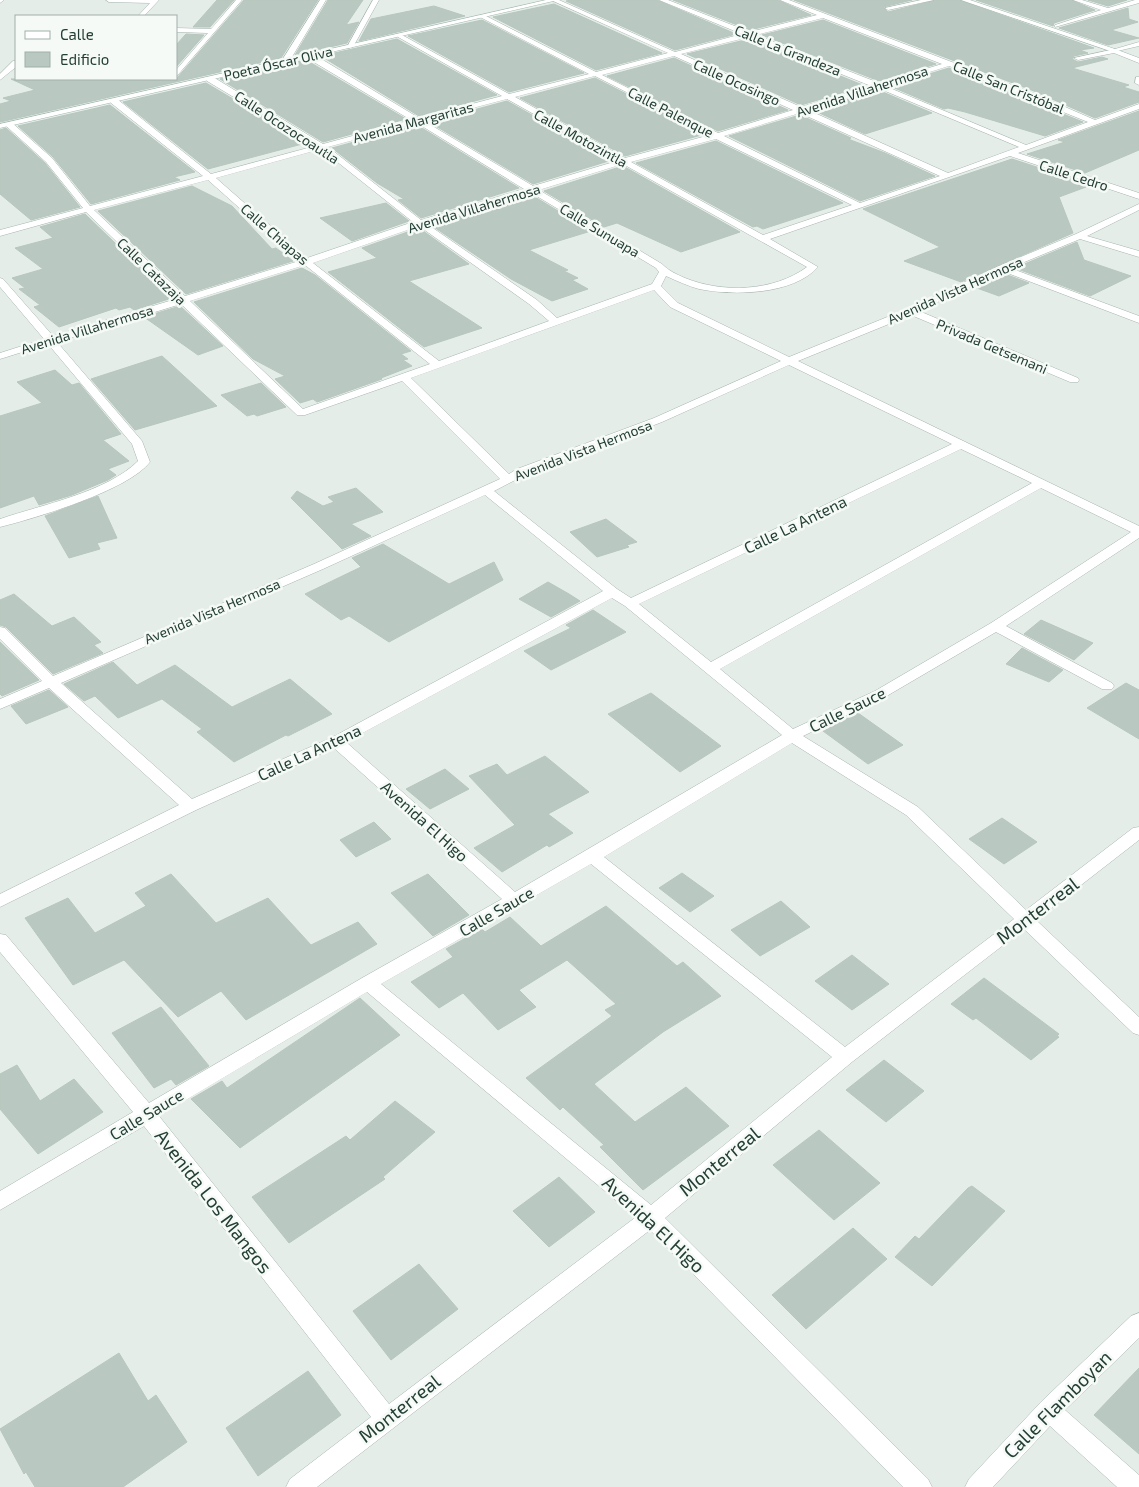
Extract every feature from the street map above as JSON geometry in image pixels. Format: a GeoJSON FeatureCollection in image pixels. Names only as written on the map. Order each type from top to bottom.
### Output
{"type":"FeatureCollection","features":[{"type":"Feature","properties":{"kind":"street"},"geometry":{"type":"LineString","coordinates":[[109,0],[156,0]]}},
{"type":"Feature","properties":{"kind":"street"},"geometry":{"type":"LineString","coordinates":[[142,15],[156,0]]}},
{"type":"Feature","properties":{"kind":"street"},"geometry":{"type":"LineString","coordinates":[[178,73],[239,0]]}},
{"type":"Feature","properties":{"kind":"street"},"geometry":{"type":"LineString","coordinates":[[285,62],[323,0]]}},
{"type":"Feature","properties":{"kind":"street"},"geometry":{"type":"LineString","coordinates":[[350,47],[376,0]]}},
{"type":"Feature","properties":{"kind":"street","name":"Poeta Óscar Oliva"},"geometry":{"type":"LineString","coordinates":[[4,125],[554,0]]}},
{"type":"Feature","properties":{"kind":"street","name":"Calle Ocosingo"},"geometry":{"type":"LineString","coordinates":[[554,0],[948,176]]}},
{"type":"Feature","properties":{"kind":"street","name":"Calle La Grandeza"},"geometry":{"type":"LineString","coordinates":[[662,0],[877,85],[1025,147]]}},
{"type":"Feature","properties":{"kind":"street","name":"Calle San Cristóbal"},"geometry":{"type":"LineString","coordinates":[[783,0],[826,15],[1094,122]]}},
{"type":"Feature","properties":{"kind":"street"},"geometry":{"type":"LineString","coordinates":[[888,8],[931,0]]}},
{"type":"Feature","properties":{"kind":"street"},"geometry":{"type":"LineString","coordinates":[[964,0],[1115,51],[1139,61]]}},
{"type":"Feature","properties":{"kind":"street"},"geometry":{"type":"LineString","coordinates":[[981,0],[1126,47]]}},
{"type":"Feature","properties":{"kind":"street"},"geometry":{"type":"LineString","coordinates":[[1076,0],[1109,11]]}},
{"type":"Feature","properties":{"kind":"street"},"geometry":{"type":"LineString","coordinates":[[1057,26],[1139,1]]}},
{"type":"Feature","properties":{"kind":"street","name":"Avenida Margaritas"},"geometry":{"type":"LineString","coordinates":[[0,233],[506,97],[826,15]]}},
{"type":"Feature","properties":{"kind":"street","name":"Calle Palenque"},"geometry":{"type":"LineString","coordinates":[[482,16],[717,136],[860,206]]}},
{"type":"Feature","properties":{"kind":"street"},"geometry":{"type":"LineString","coordinates":[[178,30],[212,32]]}},
{"type":"Feature","properties":{"kind":"street","name":"Calle Motozintla"},"geometry":{"type":"LineString","coordinates":[[400,36],[813,267],[804,275],[768,289],[700,286],[662,269]]}},
{"type":"Feature","properties":{"kind":"street"},"geometry":{"type":"LineString","coordinates":[[1078,58],[1138,45]]}},
{"type":"Feature","properties":{"kind":"street","name":"Calle Sunuapa"},"geometry":{"type":"LineString","coordinates":[[310,56],[662,269]]}},
{"type":"Feature","properties":{"kind":"street"},"geometry":{"type":"LineString","coordinates":[[178,58],[190,58]]}},
{"type":"Feature","properties":{"kind":"street","name":"Avenida Villahermosa"},"geometry":{"type":"LineString","coordinates":[[0,356],[306,262],[420,223],[625,161],[801,111],[877,85],[949,64]]}},
{"type":"Feature","properties":{"kind":"street"},"geometry":{"type":"LineString","coordinates":[[0,78],[15,65]]}},
{"type":"Feature","properties":{"kind":"street","name":"Calle Ocozocoautla"},"geometry":{"type":"LineString","coordinates":[[210,78],[323,147],[420,223],[533,302],[555,321]]}},
{"type":"Feature","properties":{"kind":"street"},"geometry":{"type":"LineString","coordinates":[[1139,78],[1139,83]]}},
{"type":"Feature","properties":{"kind":"street"},"geometry":{"type":"LineString","coordinates":[[165,88],[172,80]]}},
{"type":"Feature","properties":{"kind":"street","name":"Calle Chiapas"},"geometry":{"type":"LineString","coordinates":[[114,101],[210,177],[306,262],[438,365]]}},
{"type":"Feature","properties":{"kind":"street"},"geometry":{"type":"LineString","coordinates":[[764,238],[948,176],[1139,106]]}},
{"type":"Feature","properties":{"kind":"street","name":"Calle Catazaja"},"geometry":{"type":"LineString","coordinates":[[4,125],[49,160],[89,210],[301,413],[405,378]]}},
{"type":"Feature","properties":{"kind":"street","name":"Calle Cedro"},"geometry":{"type":"LineString","coordinates":[[1009,154],[1139,196]]}},
{"type":"Feature","properties":{"kind":"street","name":"Avenida Vista Hermosa"},"geometry":{"type":"LineString","coordinates":[[0,704],[237,600],[344,556],[508,480],[521,472],[658,420],[789,361],[911,311],[1139,207]]}},
{"type":"Feature","properties":{"kind":"street"},"geometry":{"type":"LineString","coordinates":[[1079,236],[1139,254]]}},
{"type":"Feature","properties":{"kind":"street"},"geometry":{"type":"LineString","coordinates":[[1002,268],[1139,320]]}},
{"type":"Feature","properties":{"kind":"street"},"geometry":{"type":"LineString","coordinates":[[656,286],[662,269]]}},
{"type":"Feature","properties":{"kind":"street"},"geometry":{"type":"LineString","coordinates":[[0,281],[138,442],[144,462],[139,470],[78,497],[0,523]]}},
{"type":"Feature","properties":{"kind":"street"},"geometry":{"type":"LineString","coordinates":[[508,480],[405,378],[555,321],[656,286]]}},
{"type":"Feature","properties":{"kind":"street"},"geometry":{"type":"LineString","coordinates":[[656,286],[674,306],[1139,532]]}},
{"type":"Feature","properties":{"kind":"street","name":"Privada Getsemani"},"geometry":{"type":"LineString","coordinates":[[911,311],[1074,380]]}},
{"type":"Feature","properties":{"kind":"street","name":"Calle La Antena"},"geometry":{"type":"LineString","coordinates":[[630,603],[960,445]]}},
{"type":"Feature","properties":{"kind":"street"},"geometry":{"type":"LineString","coordinates":[[710,669],[1041,483]]}},
{"type":"Feature","properties":{"kind":"street"},"geometry":{"type":"LineString","coordinates":[[486,490],[612,592],[630,603],[792,736],[912,811],[1139,1028]]}},
{"type":"Feature","properties":{"kind":"street","name":"Calle Sauce"},"geometry":{"type":"LineString","coordinates":[[0,1201],[368,983],[592,856],[792,736],[880,694],[996,626],[1139,532]]}},
{"type":"Feature","properties":{"kind":"street","name":"Calle La Antena"},"geometry":{"type":"LineString","coordinates":[[0,901],[190,806],[336,741],[612,592]]}},
{"type":"Feature","properties":{"kind":"street"},"geometry":{"type":"LineString","coordinates":[[996,626],[1107,686]]}},
{"type":"Feature","properties":{"kind":"street"},"geometry":{"type":"LineString","coordinates":[[0,632],[51,682],[190,806]]}},
{"type":"Feature","properties":{"kind":"street","name":"Avenida El Higo"},"geometry":{"type":"LineString","coordinates":[[336,741],[515,901]]}},
{"type":"Feature","properties":{"kind":"street","name":"Monterreal"},"geometry":{"type":"LineString","coordinates":[[298,1487],[651,1217],[845,1057],[1139,832]]}},
{"type":"Feature","properties":{"kind":"street"},"geometry":{"type":"LineString","coordinates":[[592,856],[845,1057]]}},
{"type":"Feature","properties":{"kind":"street","name":"Avenida Los Mangos"},"geometry":{"type":"LineString","coordinates":[[0,940],[146,1114],[386,1418]]}},
{"type":"Feature","properties":{"kind":"street","name":"Avenida El Higo"},"geometry":{"type":"LineString","coordinates":[[368,983],[651,1217],[920,1487]]}},
{"type":"Feature","properties":{"kind":"street","name":"Calle Flamboyan"},"geometry":{"type":"LineString","coordinates":[[977,1487],[1049,1410],[1139,1323]]}},
{"type":"Feature","properties":{"kind":"street"},"geometry":{"type":"LineString","coordinates":[[1049,1410],[1135,1487]]}},
{"type":"Feature","properties":{"kind":"building"},"geometry":{"type":"Polygon","coordinates":[[[217,0],[234,0],[210,27],[193,27],[217,0]]]}},
{"type":"Feature","properties":{"kind":"building"},"geometry":{"type":"Polygon","coordinates":[[[244,0],[318,0],[281,58],[0,122],[0,104],[11,101],[3,98],[35,90],[11,79],[178,80],[178,77],[244,0]]]}},
{"type":"Feature","properties":{"kind":"building"},"geometry":{"type":"Polygon","coordinates":[[[328,0],[363,0],[346,25],[359,22],[347,43],[295,55],[328,0]]]}},
{"type":"Feature","properties":{"kind":"building"},"geometry":{"type":"Polygon","coordinates":[[[657,0],[736,34],[675,50],[566,1],[657,0]]]}},
{"type":"Feature","properties":{"kind":"building"},"geometry":{"type":"Polygon","coordinates":[[[673,0],[778,0],[811,15],[750,30],[673,0]]]}},
{"type":"Feature","properties":{"kind":"building"},"geometry":{"type":"Polygon","coordinates":[[[794,0],[912,0],[883,7],[888,12],[936,0],[959,0],[1094,48],[1080,50],[1088,53],[1074,56],[1072,59],[1078,62],[1102,57],[1108,59],[1072,68],[1129,85],[1123,87],[1139,92],[1139,102],[1095,118],[1034,91],[794,0]]]}},
{"type":"Feature","properties":{"kind":"building"},"geometry":{"type":"Polygon","coordinates":[[[976,0],[1071,0],[1095,10],[1054,23],[1053,26],[976,0]]]}},
{"type":"Feature","properties":{"kind":"building"},"geometry":{"type":"Polygon","coordinates":[[[1088,0],[1127,0],[1108,6],[1088,0]]]}},
{"type":"Feature","properties":{"kind":"building"},"geometry":{"type":"Polygon","coordinates":[[[554,4],[662,53],[596,70],[493,17],[554,4]]]}},
{"type":"Feature","properties":{"kind":"building"},"geometry":{"type":"Polygon","coordinates":[[[434,6],[465,16],[359,41],[371,19],[434,6]]]}},
{"type":"Feature","properties":{"kind":"building"},"geometry":{"type":"Polygon","coordinates":[[[1128,8],[1129,19],[1138,22],[1111,30],[1139,38],[1108,45],[1059,28],[1128,8]]]}},
{"type":"Feature","properties":{"kind":"building"},"geometry":{"type":"Polygon","coordinates":[[[482,20],[584,73],[509,92],[408,36],[482,20]]]}},
{"type":"Feature","properties":{"kind":"building"},"geometry":{"type":"Polygon","coordinates":[[[823,20],[936,64],[879,81],[762,35],[823,20]]]}},
{"type":"Feature","properties":{"kind":"building"},"geometry":{"type":"Polygon","coordinates":[[[186,34],[204,35],[178,65],[178,43],[186,34]]]}},
{"type":"Feature","properties":{"kind":"building"},"geometry":{"type":"Polygon","coordinates":[[[397,39],[497,95],[419,116],[321,56],[397,39]]]}},
{"type":"Feature","properties":{"kind":"building"},"geometry":{"type":"Polygon","coordinates":[[[749,39],[865,86],[801,105],[687,54],[749,39]]]}},
{"type":"Feature","properties":{"kind":"building"},"geometry":{"type":"Polygon","coordinates":[[[674,58],[788,110],[718,131],[607,76],[674,58]]]}},
{"type":"Feature","properties":{"kind":"building"},"geometry":{"type":"Polygon","coordinates":[[[306,60],[406,119],[323,142],[220,79],[306,60]]]}},
{"type":"Feature","properties":{"kind":"building"},"geometry":{"type":"Polygon","coordinates":[[[949,68],[1083,122],[1045,136],[965,112],[948,108],[944,109],[890,86],[949,68]]]}},
{"type":"Feature","properties":{"kind":"building"},"geometry":{"type":"Polygon","coordinates":[[[595,78],[705,134],[625,156],[520,98],[595,78]]]}},
{"type":"Feature","properties":{"kind":"building"},"geometry":{"type":"Polygon","coordinates":[[[206,83],[309,144],[306,143],[208,169],[123,102],[206,83]]]}},
{"type":"Feature","properties":{"kind":"building"},"geometry":{"type":"Polygon","coordinates":[[[878,90],[932,113],[865,134],[813,110],[878,90]]]}},
{"type":"Feature","properties":{"kind":"building"},"geometry":{"type":"Polygon","coordinates":[[[507,101],[612,160],[533,184],[429,122],[507,101]]]}},
{"type":"Feature","properties":{"kind":"building"},"geometry":{"type":"Polygon","coordinates":[[[110,105],[195,172],[174,177],[180,180],[91,204],[53,157],[18,126],[110,105]]]}},
{"type":"Feature","properties":{"kind":"building"},"geometry":{"type":"Polygon","coordinates":[[[1139,111],[1139,150],[1085,173],[1027,154],[1065,142],[1058,140],[1139,111]]]}},
{"type":"Feature","properties":{"kind":"building"},"geometry":{"type":"Polygon","coordinates":[[[800,115],[851,138],[848,139],[885,153],[935,176],[860,201],[729,136],[800,115]]]}},
{"type":"Feature","properties":{"kind":"building"},"geometry":{"type":"Polygon","coordinates":[[[417,125],[519,188],[421,218],[398,200],[404,199],[377,183],[332,148],[417,125]]]}},
{"type":"Feature","properties":{"kind":"building"},"geometry":{"type":"Polygon","coordinates":[[[6,128],[45,163],[80,207],[31,220],[0,194],[0,130],[6,128]]]}},
{"type":"Feature","properties":{"kind":"building"},"geometry":{"type":"Polygon","coordinates":[[[716,141],[843,203],[763,229],[757,226],[753,227],[636,163],[716,141]]]}},
{"type":"Feature","properties":{"kind":"building"},"geometry":{"type":"Polygon","coordinates":[[[1012,159],[1073,179],[1068,181],[1086,187],[1059,197],[1073,233],[961,282],[904,261],[940,247],[863,209],[1012,159]]]}},
{"type":"Feature","properties":{"kind":"building"},"geometry":{"type":"Polygon","coordinates":[[[623,166],[740,232],[681,252],[617,223],[604,227],[544,191],[623,166]]]}},
{"type":"Feature","properties":{"kind":"building"},"geometry":{"type":"Polygon","coordinates":[[[192,186],[232,206],[272,249],[276,248],[293,261],[186,294],[98,211],[192,186]]]}},
{"type":"Feature","properties":{"kind":"building"},"geometry":{"type":"Polygon","coordinates":[[[530,194],[591,231],[529,250],[568,270],[564,271],[578,278],[572,280],[588,289],[552,301],[511,279],[431,225],[530,194]]]}},
{"type":"Feature","properties":{"kind":"building"},"geometry":{"type":"Polygon","coordinates":[[[386,203],[409,221],[352,241],[320,218],[386,203]]]}},
{"type":"Feature","properties":{"kind":"building"},"geometry":{"type":"Polygon","coordinates":[[[85,214],[172,298],[134,310],[130,307],[119,310],[116,308],[59,327],[34,307],[40,305],[19,289],[25,288],[12,278],[43,269],[15,248],[53,238],[40,227],[85,214]]]}},
{"type":"Feature","properties":{"kind":"building"},"geometry":{"type":"Polygon","coordinates":[[[419,228],[469,264],[409,281],[482,328],[424,347],[328,272],[377,258],[362,248],[419,228]]]}},
{"type":"Feature","properties":{"kind":"building"},"geometry":{"type":"Polygon","coordinates":[[[1077,242],[1084,260],[1131,276],[1090,296],[1015,268],[1077,242]]]}},
{"type":"Feature","properties":{"kind":"building"},"geometry":{"type":"Polygon","coordinates":[[[302,268],[315,275],[411,351],[401,354],[408,359],[403,360],[412,366],[382,379],[317,402],[313,399],[300,403],[275,379],[285,376],[253,359],[194,302],[302,268]]]}},
{"type":"Feature","properties":{"kind":"building"},"geometry":{"type":"Polygon","coordinates":[[[1002,273],[1029,283],[999,296],[974,287],[1002,273]]]}},
{"type":"Feature","properties":{"kind":"building"},"geometry":{"type":"Polygon","coordinates":[[[180,306],[223,346],[198,355],[144,317],[180,306]]]}},
{"type":"Feature","properties":{"kind":"building"},"geometry":{"type":"Polygon","coordinates":[[[162,356],[217,406],[135,430],[91,379],[162,356]]]}},
{"type":"Feature","properties":{"kind":"building"},"geometry":{"type":"Polygon","coordinates":[[[55,370],[72,385],[79,383],[121,434],[103,440],[129,461],[108,469],[116,475],[108,480],[72,495],[39,505],[34,496],[0,508],[0,416],[42,403],[17,382],[55,370]]]}},
{"type":"Feature","properties":{"kind":"building"},"geometry":{"type":"Polygon","coordinates":[[[261,383],[286,407],[257,416],[254,414],[247,416],[221,395],[261,383]]]}},
{"type":"Feature","properties":{"kind":"building"},"geometry":{"type":"Polygon","coordinates":[[[356,488],[383,512],[351,524],[371,536],[342,549],[291,498],[297,491],[323,506],[334,502],[328,497],[356,488]]]}},
{"type":"Feature","properties":{"kind":"building"},"geometry":{"type":"Polygon","coordinates":[[[98,496],[117,538],[97,543],[100,549],[69,558],[45,516],[98,496]]]}},
{"type":"Feature","properties":{"kind":"building"},"geometry":{"type":"Polygon","coordinates":[[[606,519],[637,542],[627,545],[629,547],[597,557],[570,532],[606,519]]]}},
{"type":"Feature","properties":{"kind":"building"},"geometry":{"type":"Polygon","coordinates":[[[383,544],[449,584],[494,562],[503,580],[389,642],[349,616],[341,620],[305,594],[361,567],[352,558],[383,544]]]}},
{"type":"Feature","properties":{"kind":"building"},"geometry":{"type":"Polygon","coordinates":[[[548,582],[580,601],[551,617],[519,599],[548,582]]]}},
{"type":"Feature","properties":{"kind":"building"},"geometry":{"type":"Polygon","coordinates":[[[14,594],[52,626],[74,617],[101,642],[94,645],[103,653],[53,674],[6,627],[0,625],[0,600],[14,594]]]}},
{"type":"Feature","properties":{"kind":"building"},"geometry":{"type":"Polygon","coordinates":[[[593,610],[626,632],[551,670],[524,651],[571,628],[566,625],[593,610]]]}},
{"type":"Feature","properties":{"kind":"building"},"geometry":{"type":"Polygon","coordinates":[[[1041,620],[1093,643],[1074,660],[1024,634],[1041,620]]]}},
{"type":"Feature","properties":{"kind":"building"},"geometry":{"type":"Polygon","coordinates":[[[0,642],[39,680],[2,696],[0,694],[0,642]]]}},
{"type":"Feature","properties":{"kind":"building"},"geometry":{"type":"Polygon","coordinates":[[[1022,648],[1063,670],[1049,682],[1006,664],[1022,648]]]}},
{"type":"Feature","properties":{"kind":"building"},"geometry":{"type":"Polygon","coordinates":[[[113,662],[137,685],[175,665],[232,707],[290,679],[332,714],[234,762],[197,732],[202,729],[162,699],[118,718],[95,696],[84,701],[64,684],[113,662]]]}},
{"type":"Feature","properties":{"kind":"building"},"geometry":{"type":"Polygon","coordinates":[[[1126,683],[1139,690],[1139,739],[1087,708],[1126,683]]]}},
{"type":"Feature","properties":{"kind":"building"},"geometry":{"type":"Polygon","coordinates":[[[49,690],[68,707],[26,724],[11,706],[49,690]]]}},
{"type":"Feature","properties":{"kind":"building"},"geometry":{"type":"Polygon","coordinates":[[[651,693],[721,746],[680,772],[608,714],[651,693]]]}},
{"type":"Feature","properties":{"kind":"building"},"geometry":{"type":"Polygon","coordinates":[[[858,713],[903,745],[868,764],[823,731],[858,713]]]}},
{"type":"Feature","properties":{"kind":"building"},"geometry":{"type":"Polygon","coordinates":[[[545,756],[589,792],[548,814],[573,833],[549,847],[547,845],[502,872],[474,848],[515,825],[469,776],[497,764],[507,775],[545,756]]]}},
{"type":"Feature","properties":{"kind":"building"},"geometry":{"type":"Polygon","coordinates":[[[445,769],[469,789],[430,809],[406,789],[445,769]]]}},
{"type":"Feature","properties":{"kind":"building"},"geometry":{"type":"Polygon","coordinates":[[[1002,818],[1037,842],[1004,864],[969,839],[1002,818]]]}},
{"type":"Feature","properties":{"kind":"building"},"geometry":{"type":"Polygon","coordinates":[[[374,822],[391,839],[356,857],[340,840],[374,822]]]}},
{"type":"Feature","properties":{"kind":"building"},"geometry":{"type":"Polygon","coordinates":[[[682,873],[714,896],[690,912],[659,888],[682,873]]]}},
{"type":"Feature","properties":{"kind":"building"},"geometry":{"type":"Polygon","coordinates":[[[171,874],[216,923],[268,898],[311,945],[358,922],[377,944],[246,1020],[221,991],[178,1017],[124,960],[73,985],[25,918],[68,898],[95,933],[146,906],[135,893],[171,874]]]}},
{"type":"Feature","properties":{"kind":"building"},"geometry":{"type":"Polygon","coordinates":[[[428,874],[469,915],[433,936],[391,893],[428,874]]]}},
{"type":"Feature","properties":{"kind":"building"},"geometry":{"type":"Polygon","coordinates":[[[781,901],[810,927],[760,956],[731,930],[781,901]]]}},
{"type":"Feature","properties":{"kind":"building"},"geometry":{"type":"Polygon","coordinates":[[[606,906],[677,966],[683,962],[721,996],[663,1032],[594,1084],[635,1122],[686,1087],[729,1126],[643,1190],[600,1147],[604,1145],[563,1107],[560,1110],[526,1078],[612,1016],[605,1010],[616,1004],[567,960],[519,990],[536,1007],[498,1030],[463,993],[439,1008],[411,982],[453,957],[446,949],[482,929],[485,932],[510,917],[541,946],[606,906]]]}},
{"type":"Feature","properties":{"kind":"building"},"geometry":{"type":"Polygon","coordinates":[[[852,955],[889,984],[852,1010],[815,981],[852,955]]]}},
{"type":"Feature","properties":{"kind":"building"},"geometry":{"type":"Polygon","coordinates":[[[984,978],[1059,1034],[1057,1036],[1059,1037],[1031,1060],[976,1018],[973,1020],[951,1004],[984,978]]]}},
{"type":"Feature","properties":{"kind":"building"},"geometry":{"type":"Polygon","coordinates":[[[360,998],[400,1035],[240,1148],[191,1099],[222,1081],[227,1088],[360,998]]]}},
{"type":"Feature","properties":{"kind":"building"},"geometry":{"type":"Polygon","coordinates":[[[161,1007],[209,1066],[176,1085],[171,1079],[154,1088],[112,1033],[161,1007]]]}},
{"type":"Feature","properties":{"kind":"building"},"geometry":{"type":"Polygon","coordinates":[[[884,1060],[924,1091],[886,1122],[846,1090],[884,1060]]]}},
{"type":"Feature","properties":{"kind":"building"},"geometry":{"type":"Polygon","coordinates":[[[17,1065],[40,1101],[74,1079],[103,1112],[38,1154],[0,1109],[0,1074],[17,1065]]]}},
{"type":"Feature","properties":{"kind":"building"},"geometry":{"type":"Polygon","coordinates":[[[395,1101],[435,1132],[383,1177],[385,1179],[289,1243],[252,1197],[346,1136],[350,1140],[395,1101]]]}},
{"type":"Feature","properties":{"kind":"building"},"geometry":{"type":"Polygon","coordinates":[[[819,1130],[880,1183],[834,1220],[773,1165],[819,1130]]]}},
{"type":"Feature","properties":{"kind":"building"},"geometry":{"type":"Polygon","coordinates":[[[559,1177],[595,1212],[549,1247],[513,1211],[559,1177]]]}},
{"type":"Feature","properties":{"kind":"building"},"geometry":{"type":"Polygon","coordinates":[[[972,1186],[1005,1211],[932,1286],[895,1257],[915,1236],[919,1239],[972,1186]]]}},
{"type":"Feature","properties":{"kind":"building"},"geometry":{"type":"Polygon","coordinates":[[[853,1228],[887,1259],[806,1329],[772,1295],[853,1228]]]}},
{"type":"Feature","properties":{"kind":"building"},"geometry":{"type":"Polygon","coordinates":[[[419,1264],[458,1309],[391,1360],[353,1311],[419,1264]]]}},
{"type":"Feature","properties":{"kind":"building"},"geometry":{"type":"Polygon","coordinates":[[[119,1353],[148,1401],[156,1395],[187,1442],[123,1487],[35,1487],[26,1472],[24,1474],[0,1429],[119,1353]]]}},
{"type":"Feature","properties":{"kind":"building"},"geometry":{"type":"Polygon","coordinates":[[[1139,1368],[1139,1454],[1094,1415],[1139,1368]]]}},
{"type":"Feature","properties":{"kind":"building"},"geometry":{"type":"Polygon","coordinates":[[[308,1371],[341,1415],[258,1476],[226,1428],[308,1371]]]}}]}
